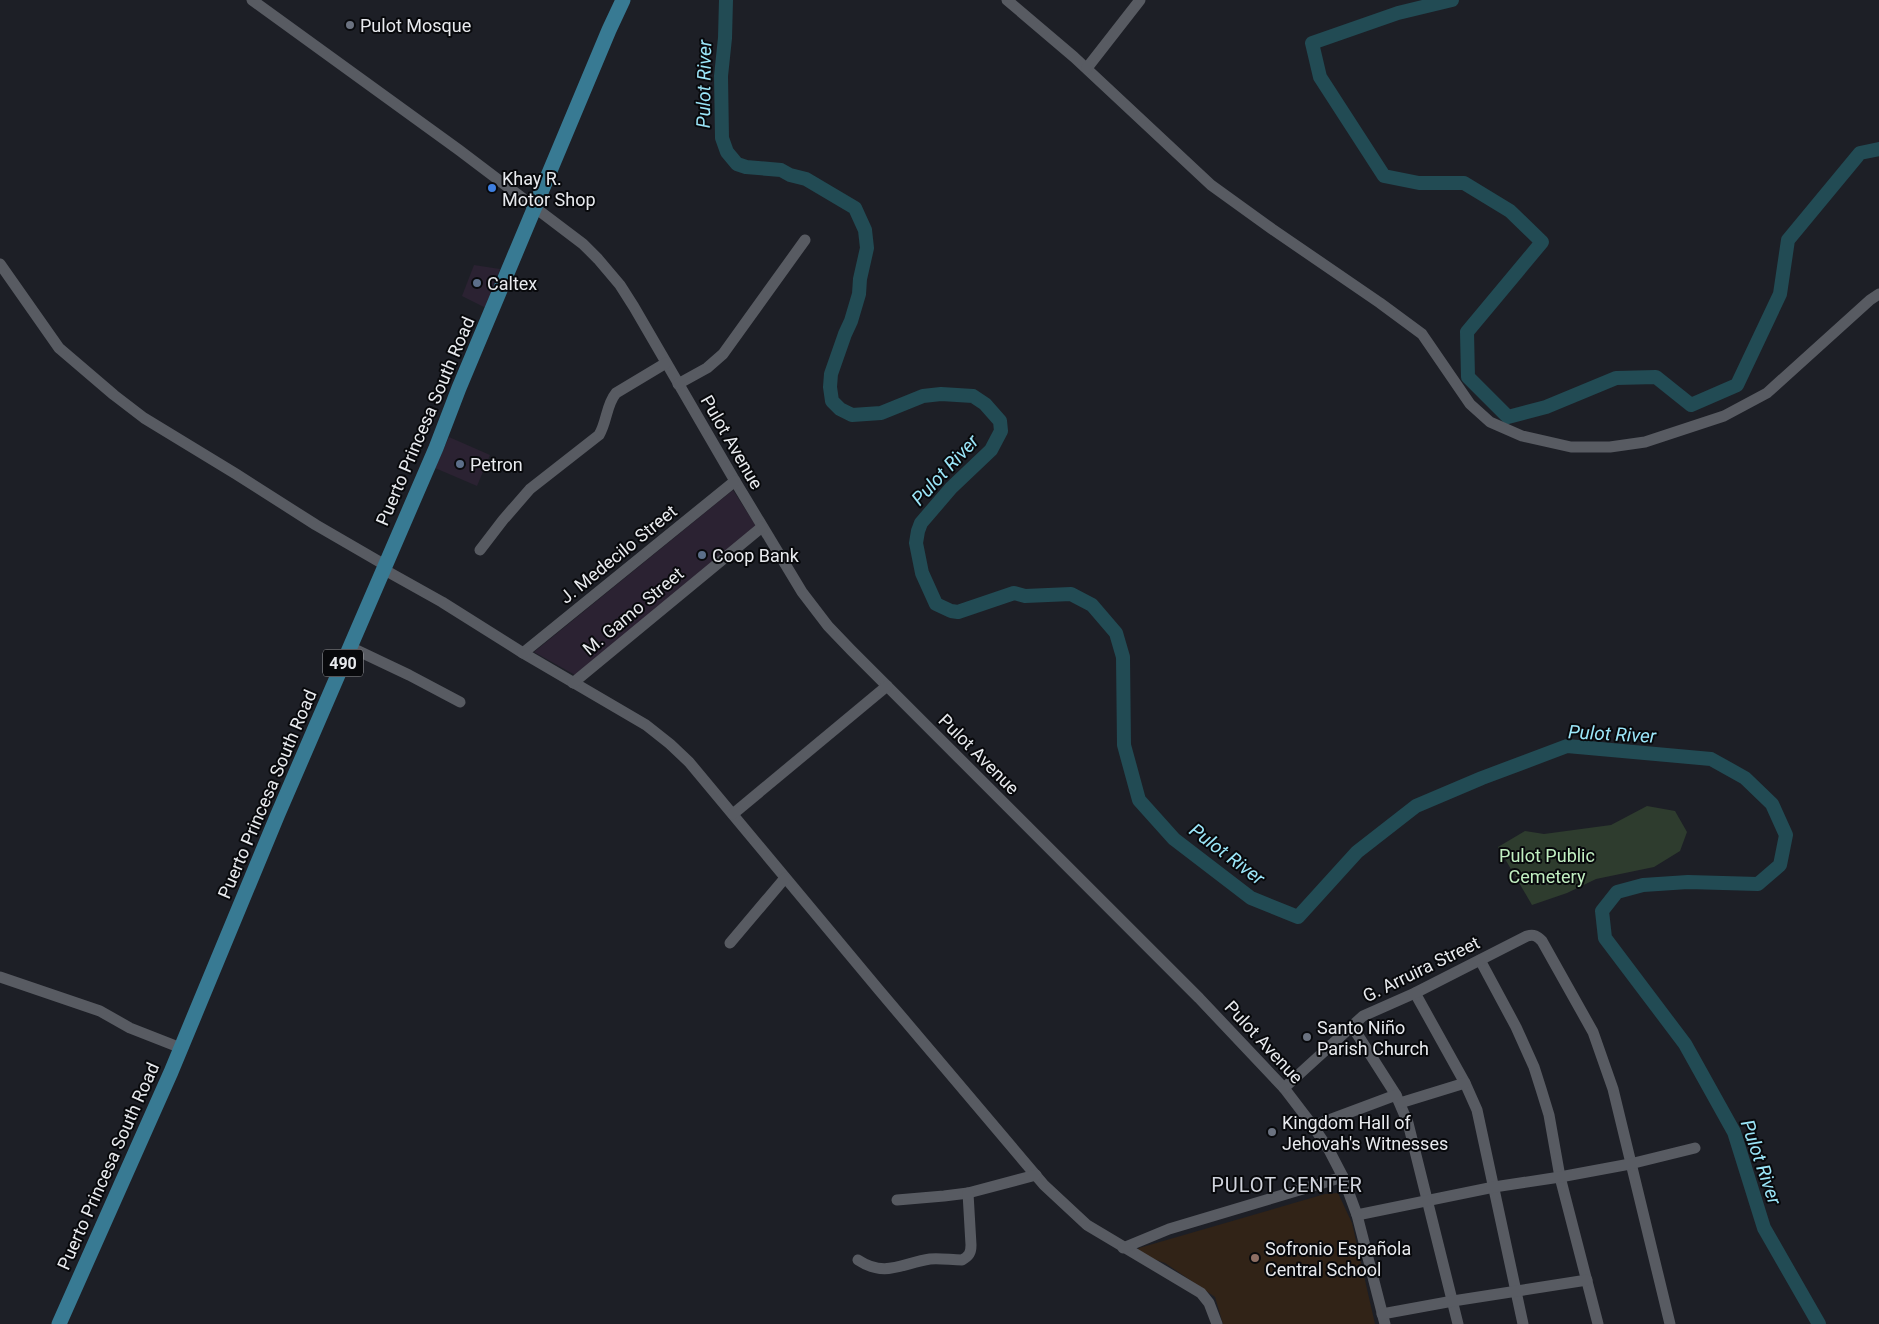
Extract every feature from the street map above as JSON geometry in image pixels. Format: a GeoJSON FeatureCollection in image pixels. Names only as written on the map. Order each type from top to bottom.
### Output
{"type":"FeatureCollection","features":[{"type":"Feature","properties":{"kind":"main road","name":"Puerto Princesa South Road"},"geometry":{"type":"LineString","coordinates":[[59,1324],[181,1048],[436,448],[459,388],[623,0]]}},
{"type":"Feature","properties":{"kind":"street","name":"Pulot Avenue"},"geometry":{"type":"LineString","coordinates":[[252,0],[583,244],[610,272],[634,307],[762,527],[816,612],[851,650],[1199,998],[1284,1088],[1313,1126],[1329,1150],[1343,1178],[1357,1215],[1384,1319]]}},
{"type":"Feature","properties":{"kind":"street"},"geometry":{"type":"LineString","coordinates":[[1006,0],[1087,68],[1211,185],[1422,334],[1470,404],[1490,422],[1522,436],[1571,447],[1610,447],[1645,442],[1724,416],[1746,406],[1767,393],[1879,294]]}},
{"type":"Feature","properties":{"kind":"street"},"geometry":{"type":"LineString","coordinates":[[1087,68],[1140,0]]}},
{"type":"Feature","properties":{"kind":"street"},"geometry":{"type":"LineString","coordinates":[[678,384],[707,368],[723,354],[805,240]]}},
{"type":"Feature","properties":{"kind":"street"},"geometry":{"type":"LineString","coordinates":[[0,264],[59,348],[144,418],[523,653],[646,725],[670,744],[689,762],[1036,1175],[1066,1207],[1087,1225],[1123,1248],[1201,1293],[1209,1303],[1217,1324]]}},
{"type":"Feature","properties":{"kind":"street"},"geometry":{"type":"LineString","coordinates":[[480,550],[530,489],[599,435],[603,429],[612,397],[666,363]]}},
{"type":"Feature","properties":{"kind":"street","name":"J. Medecilo Street"},"geometry":{"type":"LineString","coordinates":[[523,653],[735,481]]}},
{"type":"Feature","properties":{"kind":"street","name":"M. Gamo Street"},"geometry":{"type":"LineString","coordinates":[[573,683],[762,527]]}},
{"type":"Feature","properties":{"kind":"street"},"geometry":{"type":"LineString","coordinates":[[350,647],[460,702]]}},
{"type":"Feature","properties":{"kind":"street"},"geometry":{"type":"LineString","coordinates":[[733,814],[887,686]]}},
{"type":"Feature","properties":{"kind":"street"},"geometry":{"type":"LineString","coordinates":[[730,943],[785,878]]}},
{"type":"Feature","properties":{"kind":"street","name":"G. Arruira Street"},"geometry":{"type":"LineString","coordinates":[[1284,1088],[1363,1016],[1415,993],[1532,934],[1542,941],[1593,1032],[1612,1089],[1630,1164]]}},
{"type":"Feature","properties":{"kind":"street"},"geometry":{"type":"LineString","coordinates":[[1480,960],[1516,1027],[1534,1067],[1549,1115],[1560,1178],[1598,1324]]}},
{"type":"Feature","properties":{"kind":"street"},"geometry":{"type":"LineString","coordinates":[[0,978],[100,1011],[130,1028],[181,1048]]}},
{"type":"Feature","properties":{"kind":"street"},"geometry":{"type":"LineString","coordinates":[[1415,993],[1466,1083],[1477,1110],[1523,1324]]}},
{"type":"Feature","properties":{"kind":"street"},"geometry":{"type":"LineString","coordinates":[[1352,1026],[1398,1099],[1408,1123],[1458,1324]]}},
{"type":"Feature","properties":{"kind":"street"},"geometry":{"type":"LineString","coordinates":[[1313,1126],[1398,1099],[1466,1083]]}},
{"type":"Feature","properties":{"kind":"street"},"geometry":{"type":"LineString","coordinates":[[1357,1215],[1494,1187],[1560,1178],[1630,1164],[1695,1148]]}},
{"type":"Feature","properties":{"kind":"street"},"geometry":{"type":"LineString","coordinates":[[1630,1164],[1670,1324]]}},
{"type":"Feature","properties":{"kind":"street"},"geometry":{"type":"LineString","coordinates":[[897,1200],[968,1192],[1036,1175]]}},
{"type":"Feature","properties":{"kind":"street"},"geometry":{"type":"LineString","coordinates":[[1123,1248],[1169,1229],[1343,1178]]}},
{"type":"Feature","properties":{"kind":"street"},"geometry":{"type":"LineString","coordinates":[[858,1260],[872,1268],[886,1269],[931,1259],[957,1260],[966,1258],[971,1252],[968,1192]]}},
{"type":"Feature","properties":{"kind":"street"},"geometry":{"type":"LineString","coordinates":[[1384,1319],[1453,1301],[1587,1280]]}},
{"type":"Feature","properties":{"kind":"shaded area"},"geometry":{"type":"Polygon","coordinates":[[[474,265],[500,269],[486,308],[462,296],[474,265]]]}},
{"type":"Feature","properties":{"kind":"shaded area"},"geometry":{"type":"Polygon","coordinates":[[[449,437],[490,455],[477,486],[435,468],[449,437]]]}},
{"type":"Feature","properties":{"kind":"shaded area"},"geometry":{"type":"Polygon","coordinates":[[[733,490],[756,526],[575,675],[534,652],[733,490]]]}},
{"type":"Feature","properties":{"kind":"shaded area","name":"Sofronio Española Central School"},"geometry":{"type":"Polygon","coordinates":[[[1338,1193],[1352,1223],[1375,1324],[1223,1324],[1215,1297],[1165,1263],[1135,1253],[1139,1248],[1325,1194],[1338,1193]]]}},
{"type":"Feature","properties":{"kind":"green space","name":"Pulot Public Cemetery"},"geometry":{"type":"Polygon","coordinates":[[[1647,806],[1675,811],[1687,832],[1680,851],[1654,867],[1596,879],[1567,893],[1532,905],[1498,847],[1525,831],[1544,834],[1611,825],[1647,806]]]}},
{"type":"Feature","properties":{"kind":"waterway","name":"Pulot River"},"geometry":{"type":"LineString","coordinates":[[726,0],[721,76],[722,138],[727,152],[737,164],[746,167],[781,170],[790,175],[806,179],[855,208],[865,230],[867,248],[860,279],[859,294],[831,374],[832,401],[840,409],[852,415],[881,413],[923,396],[941,394],[973,396],[985,404],[1000,421],[1001,431],[991,450],[951,488],[921,523],[918,531],[916,543],[922,573],[936,604],[958,612],[1014,593],[1025,596],[1071,594],[1092,605],[1116,633],[1123,657],[1124,745],[1139,800],[1174,839],[1251,898],[1298,917],[1357,852],[1416,806],[1482,778],[1567,746],[1711,759],[1745,778],[1772,804],[1786,835],[1780,865],[1758,884],[1688,882],[1643,885],[1617,892],[1602,911],[1605,938],[1685,1044],[1734,1132],[1764,1228],[1819,1324]]}},
{"type":"Feature","properties":{"kind":"waterway"},"geometry":{"type":"LineString","coordinates":[[1452,0],[1398,13],[1312,43],[1320,77],[1384,176],[1419,183],[1464,183],[1510,211],[1542,242],[1467,332],[1468,377],[1508,417],[1546,407],[1616,378],[1656,377],[1691,405],[1737,385],[1780,294],[1788,240],[1860,153],[1879,149]]}},
{"type":"Feature","properties":{"kind":"place","name":"Pulot Mosque"},"geometry":{"type":"Point","coordinates":[350,25]}},
{"type":"Feature","properties":{"kind":"place","name":"Khay R. Motor Shop"},"geometry":{"type":"Point","coordinates":[492,188]}},
{"type":"Feature","properties":{"kind":"place","name":"Caltex"},"geometry":{"type":"Point","coordinates":[477,283]}},
{"type":"Feature","properties":{"kind":"place","name":"Petron"},"geometry":{"type":"Point","coordinates":[460,464]}},
{"type":"Feature","properties":{"kind":"place","name":"Coop Bank"},"geometry":{"type":"Point","coordinates":[702,555]}},
{"type":"Feature","properties":{"kind":"place","name":"Santo Niño Parish Church"},"geometry":{"type":"Point","coordinates":[1307,1037]}},
{"type":"Feature","properties":{"kind":"place","name":"Kingdom Hall of Jehovah's Witnesses"},"geometry":{"type":"Point","coordinates":[1272,1132]}},
{"type":"Feature","properties":{"kind":"place","name":"Sofronio Española Central School"},"geometry":{"type":"Point","coordinates":[1255,1258]}},
{"type":"Feature","properties":{"kind":"district","name":"PULOT CENTER"},"geometry":{"type":"Point","coordinates":[1287,1185]}}]}
